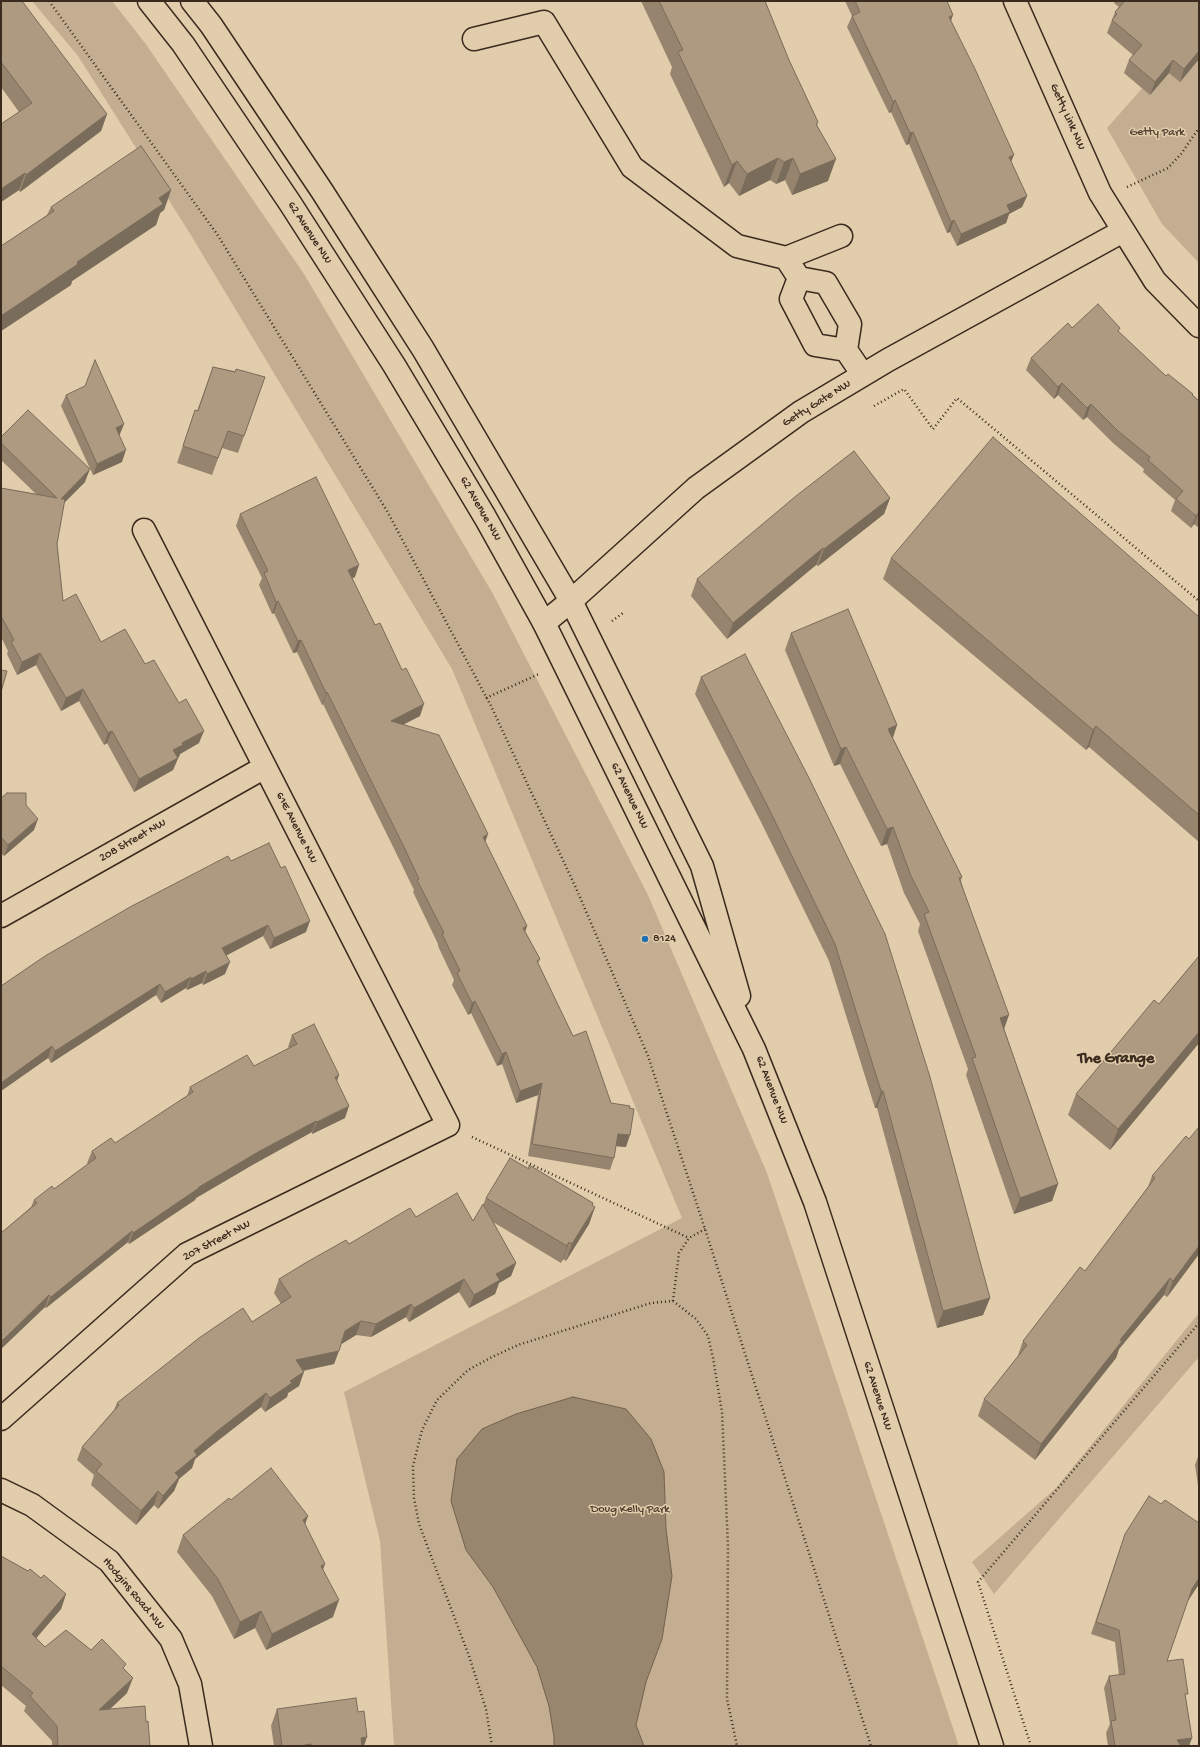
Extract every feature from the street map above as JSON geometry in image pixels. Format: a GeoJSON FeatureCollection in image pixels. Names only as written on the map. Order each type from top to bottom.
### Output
{"type":"FeatureCollection","features":[{"type":"Feature","properties":{"kind":"main road","name":"62 Avenue NW"},"geometry":{"type":"LineString","coordinates":[[149,1],[192,57],[290,203],[394,365],[485,517],[544,623],[754,1049],[815,1202],[992,1746]]}},
{"type":"Feature","properties":{"kind":"main road","name":"62 Avenue NW"},"geometry":{"type":"LineString","coordinates":[[192,1],[211,25],[322,191],[423,349],[571,601],[702,866],[754,1049]]}},
{"type":"Feature","properties":{"kind":"main road","name":"Getty Link NW"},"geometry":{"type":"LineString","coordinates":[[1015,1],[1104,199],[1155,281],[1199,326]]}},
{"type":"Feature","properties":{"kind":"main road"},"geometry":{"type":"LineString","coordinates":[[474,38],[544,22],[632,167],[737,246],[786,258],[841,236]]}},
{"type":"Feature","properties":{"kind":"main road","name":"Getty Gate NW"},"geometry":{"type":"LineString","coordinates":[[544,623],[571,601],[696,488],[801,412],[863,375],[1123,231]]}},
{"type":"Feature","properties":{"kind":"main road"},"geometry":{"type":"LineString","coordinates":[[786,258],[799,278],[826,283],[850,324],[846,350],[863,375]]}},
{"type":"Feature","properties":{"kind":"main road"},"geometry":{"type":"LineString","coordinates":[[799,278],[791,299],[815,345],[846,350]]}},
{"type":"Feature","properties":{"kind":"main road","name":"61E Avenue NW"},"geometry":{"type":"LineString","coordinates":[[144,530],[448,1125]]}},
{"type":"Feature","properties":{"kind":"main road","name":"208 Street NW"},"geometry":{"type":"LineString","coordinates":[[1,916],[265,767]]}},
{"type":"Feature","properties":{"kind":"main road","name":"207 Street NW"},"geometry":{"type":"LineString","coordinates":[[1,1419],[187,1254],[448,1125]]}},
{"type":"Feature","properties":{"kind":"main road","name":"Hodgins Road NW"},"geometry":{"type":"LineString","coordinates":[[1,1490],[32,1505],[110,1561],[171,1639],[190,1684],[201,1746]]}},
{"type":"Feature","properties":{"kind":"path"},"geometry":{"type":"LineString","coordinates":[[49,1],[217,234],[387,511],[491,706],[576,888],[648,1056],[871,1746]]}},
{"type":"Feature","properties":{"kind":"path"},"geometry":{"type":"LineString","coordinates":[[1104,199],[1168,168],[1181,154],[1199,128]]}},
{"type":"Feature","properties":{"kind":"path"},"geometry":{"type":"LineString","coordinates":[[874,406],[904,389],[933,429],[957,398],[1199,601]]}},
{"type":"Feature","properties":{"kind":"path"},"geometry":{"type":"LineString","coordinates":[[448,1125],[689,1238]]}},
{"type":"Feature","properties":{"kind":"path"},"geometry":{"type":"LineString","coordinates":[[673,1301],[680,1253],[689,1238],[705,1229]]}},
{"type":"Feature","properties":{"kind":"path"},"geometry":{"type":"LineString","coordinates":[[492,1746],[486,1709],[469,1656],[419,1524],[414,1498],[413,1466],[422,1430],[437,1400],[468,1370],[492,1357],[518,1345],[651,1303],[673,1301],[696,1319],[708,1336],[722,1412],[728,1546],[727,1699],[737,1746]]}},
{"type":"Feature","properties":{"kind":"path"},"geometry":{"type":"LineString","coordinates":[[1031,1746],[978,1582],[1199,1323]]}},
{"type":"Feature","properties":{"kind":"green space","name":"Doug Kelly Park"},"geometry":{"type":"Polygon","coordinates":[[[32,1],[112,1],[145,43],[304,274],[493,594],[648,895],[767,1173],[959,1746],[394,1746],[380,1541],[344,1392],[682,1218],[452,669],[189,232],[78,56],[32,1]]]}},
{"type":"Feature","properties":{"kind":"green space","name":"Getty Park"},"geometry":{"type":"Polygon","coordinates":[[[1199,24],[1199,263],[1162,224],[1107,128],[1199,24]]]}},
{"type":"Feature","properties":{"kind":"green space"},"geometry":{"type":"Polygon","coordinates":[[[1199,1313],[1199,1357],[994,1594],[972,1562],[1056,1488],[1199,1313]]]}},
{"type":"Feature","properties":{"kind":"shaded area"},"geometry":{"type":"Polygon","coordinates":[[[573,1397],[626,1409],[651,1439],[664,1472],[666,1529],[672,1576],[662,1639],[646,1682],[636,1725],[644,1746],[554,1746],[549,1706],[537,1667],[493,1587],[466,1550],[451,1501],[457,1459],[482,1429],[516,1414],[573,1397]]]}},
{"type":"Feature","properties":{"kind":"building"},"geometry":{"type":"Polygon","coordinates":[[[1,1],[22,1],[107,114],[26,175],[25,173],[1,189],[1,124],[32,103],[1,62],[1,1]]]}},
{"type":"Feature","properties":{"kind":"building"},"geometry":{"type":"Polygon","coordinates":[[[659,1],[765,1],[789,60],[818,122],[816,124],[836,159],[800,174],[793,158],[784,162],[778,158],[747,174],[737,161],[732,165],[678,52],[683,50],[659,1]]]}},
{"type":"Feature","properties":{"kind":"building"},"geometry":{"type":"Polygon","coordinates":[[[855,1],[947,1],[953,15],[949,17],[975,69],[1014,155],[1009,157],[1027,196],[1007,205],[1010,212],[961,234],[954,220],[951,222],[913,132],[910,133],[895,100],[893,102],[852,16],[860,12],[855,1]]]}},
{"type":"Feature","properties":{"kind":"building"},"geometry":{"type":"Polygon","coordinates":[[[1125,1],[1199,1],[1199,51],[1184,69],[1173,60],[1155,82],[1129,60],[1142,45],[1112,20],[1117,14],[1115,12],[1125,1]]]}},
{"type":"Feature","properties":{"kind":"building"},"geometry":{"type":"Polygon","coordinates":[[[141,146],[171,190],[159,198],[163,204],[1,316],[1,246],[54,211],[51,207],[141,146]]]}},
{"type":"Feature","properties":{"kind":"building"},"geometry":{"type":"Polygon","coordinates":[[[1098,304],[1120,328],[1118,331],[1166,376],[1168,374],[1193,394],[1192,395],[1199,401],[1199,512],[1196,516],[1176,499],[1183,491],[1148,460],[1150,457],[1118,431],[1091,404],[1087,408],[1062,383],[1058,387],[1031,358],[1068,323],[1072,328],[1098,304]]]}},
{"type":"Feature","properties":{"kind":"building"},"geometry":{"type":"Polygon","coordinates":[[[95,360],[124,424],[116,428],[126,450],[97,464],[66,395],[85,386],[95,360]]]}},
{"type":"Feature","properties":{"kind":"building"},"geometry":{"type":"Polygon","coordinates":[[[213,367],[235,372],[236,369],[265,377],[244,436],[228,431],[218,458],[183,446],[195,410],[198,411],[213,367]]]}},
{"type":"Feature","properties":{"kind":"building"},"geometry":{"type":"Polygon","coordinates":[[[28,410],[90,469],[61,499],[65,499],[57,544],[63,601],[76,594],[101,642],[125,629],[145,664],[154,660],[179,703],[186,699],[204,731],[182,743],[183,745],[173,750],[178,758],[139,779],[112,731],[108,733],[83,689],[66,698],[40,653],[22,662],[11,642],[14,640],[1,616],[1,488],[57,498],[1,443],[1,437],[28,410]]]}},
{"type":"Feature","properties":{"kind":"building"},"geometry":{"type":"Polygon","coordinates":[[[993,437],[1199,617],[1199,815],[1096,726],[1093,730],[891,558],[993,437]]]}},
{"type":"Feature","properties":{"kind":"building"},"geometry":{"type":"Polygon","coordinates":[[[854,451],[890,498],[824,549],[823,548],[733,623],[697,579],[796,496],[854,451]]]}},
{"type":"Feature","properties":{"kind":"building"},"geometry":{"type":"Polygon","coordinates":[[[316,477],[359,565],[348,570],[375,625],[380,623],[402,670],[406,668],[424,704],[391,721],[439,735],[488,834],[483,837],[527,926],[523,928],[540,959],[537,961],[573,1036],[586,1031],[611,1103],[630,1106],[629,1108],[634,1109],[630,1135],[618,1134],[614,1158],[532,1144],[542,1083],[520,1091],[506,1052],[502,1054],[475,1001],[472,1003],[457,973],[460,971],[442,934],[444,933],[417,880],[419,879],[404,847],[327,692],[326,693],[301,640],[298,641],[278,601],[276,602],[264,573],[268,571],[240,514],[316,477]]]}},
{"type":"Feature","properties":{"kind":"building"},"geometry":{"type":"Polygon","coordinates":[[[848,609],[897,725],[888,729],[962,877],[959,878],[1009,1015],[1000,1018],[1058,1184],[1020,1198],[972,1058],[976,1057],[924,914],[929,912],[911,876],[893,827],[887,829],[846,747],[841,749],[791,633],[848,609]]]}},
{"type":"Feature","properties":{"kind":"building"},"geometry":{"type":"Polygon","coordinates":[[[745,654],[809,778],[885,934],[930,1077],[990,1298],[943,1311],[883,1091],[881,1091],[835,944],[767,805],[701,677],[745,654]]]}},
{"type":"Feature","properties":{"kind":"building"},"geometry":{"type":"Polygon","coordinates":[[[1,670],[7,671],[1,692],[1,670]]]}},
{"type":"Feature","properties":{"kind":"building"},"geometry":{"type":"Polygon","coordinates":[[[7,793],[26,793],[26,805],[38,819],[8,845],[1,837],[1,798],[7,793]]]}},
{"type":"Feature","properties":{"kind":"building"},"geometry":{"type":"Polygon","coordinates":[[[269,843],[281,868],[285,866],[310,921],[274,938],[268,925],[222,948],[230,962],[207,974],[206,971],[191,979],[191,977],[165,992],[160,984],[55,1051],[52,1046],[1,1083],[1,986],[45,956],[130,907],[228,856],[231,861],[269,843]]]}},
{"type":"Feature","properties":{"kind":"building"},"geometry":{"type":"Polygon","coordinates":[[[1199,956],[1199,1032],[1118,1129],[1076,1094],[1154,1000],[1159,1004],[1199,956]]]}},
{"type":"Feature","properties":{"kind":"building"},"geometry":{"type":"Polygon","coordinates":[[[314,1024],[339,1075],[335,1077],[349,1106],[317,1122],[316,1121],[258,1152],[199,1187],[133,1233],[132,1231],[51,1297],[49,1295],[3,1340],[1,1338],[1,1233],[37,1203],[34,1200],[52,1186],[54,1189],[96,1158],[92,1151],[111,1138],[115,1143],[193,1092],[190,1087],[247,1055],[254,1066],[297,1044],[292,1035],[314,1024]]]}},
{"type":"Feature","properties":{"kind":"building"},"geometry":{"type":"Polygon","coordinates":[[[1199,1127],[1199,1246],[1173,1281],[1170,1278],[1120,1340],[1122,1341],[1041,1444],[984,1399],[1027,1345],[1023,1341],[1080,1267],[1085,1271],[1155,1178],[1152,1176],[1186,1136],[1189,1139],[1199,1127]]]}},
{"type":"Feature","properties":{"kind":"building"},"geometry":{"type":"Polygon","coordinates":[[[510,1158],[529,1169],[529,1165],[593,1203],[592,1205],[595,1207],[572,1244],[569,1242],[567,1246],[486,1198],[510,1158]]]}},
{"type":"Feature","properties":{"kind":"building"},"geometry":{"type":"Polygon","coordinates":[[[457,1193],[473,1221],[483,1204],[516,1263],[496,1274],[500,1280],[474,1295],[464,1279],[414,1308],[411,1304],[376,1324],[361,1321],[345,1331],[339,1351],[296,1360],[304,1372],[290,1381],[292,1383],[270,1398],[266,1393],[216,1432],[194,1451],[197,1455],[175,1473],[179,1477],[163,1496],[158,1491],[141,1511],[96,1471],[102,1464],[82,1447],[119,1405],[117,1403],[199,1338],[243,1308],[252,1322],[291,1297],[279,1279],[346,1240],[349,1244],[410,1208],[416,1217],[457,1193]]]}},
{"type":"Feature","properties":{"kind":"building"},"geometry":{"type":"Polygon","coordinates":[[[271,1468],[308,1516],[303,1520],[325,1564],[321,1566],[339,1600],[272,1634],[261,1611],[240,1622],[218,1579],[183,1535],[229,1498],[231,1500],[271,1468]]]}},
{"type":"Feature","properties":{"kind":"building"},"geometry":{"type":"Polygon","coordinates":[[[1149,1496],[1161,1504],[1165,1500],[1199,1523],[1199,1578],[1192,1589],[1167,1661],[1183,1659],[1188,1694],[1185,1694],[1192,1738],[1177,1740],[1181,1746],[1115,1746],[1111,1721],[1116,1720],[1109,1676],[1125,1674],[1119,1630],[1096,1622],[1125,1534],[1149,1496]]]}},
{"type":"Feature","properties":{"kind":"building"},"geometry":{"type":"Polygon","coordinates":[[[1,1556],[28,1571],[30,1569],[41,1578],[44,1575],[66,1594],[32,1634],[45,1647],[66,1630],[91,1650],[102,1639],[126,1664],[123,1668],[133,1678],[99,1710],[145,1706],[150,1746],[58,1746],[57,1726],[30,1696],[33,1693],[1,1666],[1,1556]]]}},
{"type":"Feature","properties":{"kind":"building"},"geometry":{"type":"Polygon","coordinates":[[[356,1698],[358,1712],[364,1711],[367,1737],[361,1738],[362,1746],[311,1746],[311,1744],[282,1746],[277,1709],[356,1698]]]}},
{"type":"Feature","properties":{"kind":"place","name":"8124"},"geometry":{"type":"Point","coordinates":[645,939]}},
{"type":"Feature","properties":{"kind":"district","name":"The Grange"},"geometry":{"type":"Point","coordinates":[1116,1060]}}]}
